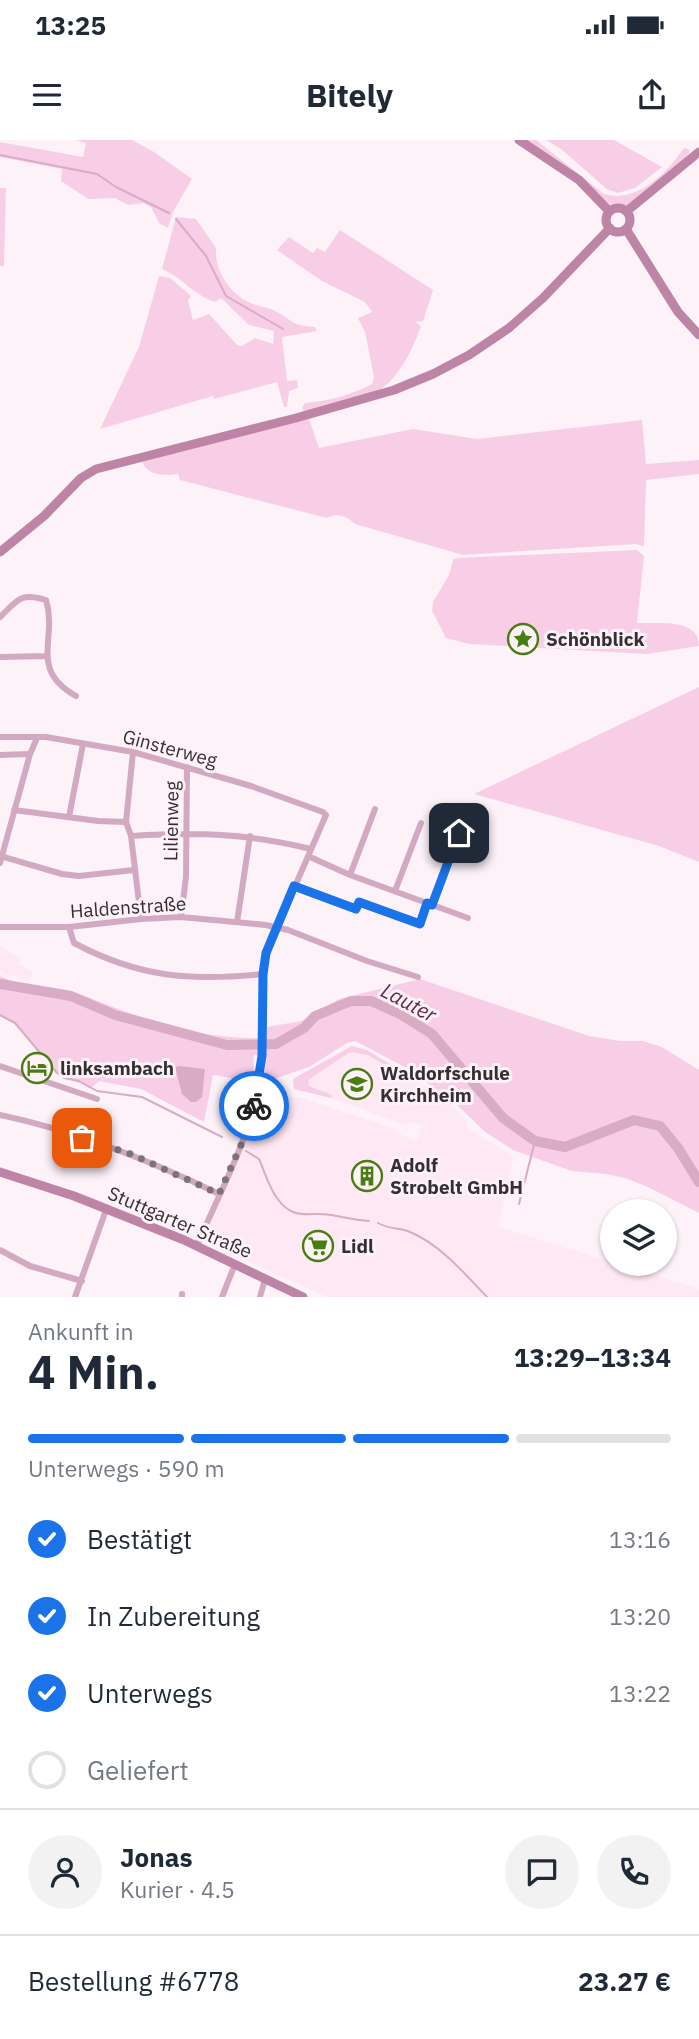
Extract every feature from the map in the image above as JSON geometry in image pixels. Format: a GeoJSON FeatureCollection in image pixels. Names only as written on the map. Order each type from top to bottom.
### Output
{"type":"FeatureCollection","features":[{"type":"Feature","properties":{"kind":"street"},"geometry":{"type":"LineString","coordinates":[[519,140],[567,171],[610,211]]}},
{"type":"Feature","properties":{"kind":"street"},"geometry":{"type":"LineString","coordinates":[[627,211],[699,152]]}},
{"type":"Feature","properties":{"kind":"street"},"geometry":{"type":"LineString","coordinates":[[618,208],[627,211],[630,221],[626,229],[619,232],[610,228],[606,220],[610,211],[618,208]]}},
{"type":"Feature","properties":{"kind":"street"},"geometry":{"type":"LineString","coordinates":[[0,552],[44,516],[82,478],[96,469],[394,390],[446,368],[493,340],[521,318],[610,228]]}},
{"type":"Feature","properties":{"kind":"street"},"geometry":{"type":"LineString","coordinates":[[626,229],[678,312],[699,335]]}},
{"type":"Feature","properties":{"kind":"street"},"geometry":{"type":"LineString","coordinates":[[0,617],[21,597],[33,596],[46,600],[49,610],[46,656],[57,682],[76,696]]}},
{"type":"Feature","properties":{"kind":"street"},"geometry":{"type":"LineString","coordinates":[[0,657],[46,656]]}},
{"type":"Feature","properties":{"kind":"street","name":"Ginsterweg"},"geometry":{"type":"LineString","coordinates":[[0,737],[46,737],[133,752],[276,794],[326,815],[309,853]]}},
{"type":"Feature","properties":{"kind":"street"},"geometry":{"type":"LineString","coordinates":[[37,738],[30,754],[1,859],[71,875],[134,870]]}},
{"type":"Feature","properties":{"kind":"street"},"geometry":{"type":"LineString","coordinates":[[69,817],[83,744]]}},
{"type":"Feature","properties":{"kind":"street"},"geometry":{"type":"LineString","coordinates":[[133,752],[126,822],[131,836],[141,919]]}},
{"type":"Feature","properties":{"kind":"street"},"geometry":{"type":"LineString","coordinates":[[0,755],[30,754]]}},
{"type":"Feature","properties":{"kind":"street","name":"Lilienweg"},"geometry":{"type":"LineString","coordinates":[[181,917],[186,877],[187,767]]}},
{"type":"Feature","properties":{"kind":"street"},"geometry":{"type":"LineString","coordinates":[[350,875],[375,809]]}},
{"type":"Feature","properties":{"kind":"street"},"geometry":{"type":"LineString","coordinates":[[14,810],[126,822]]}},
{"type":"Feature","properties":{"kind":"street"},"geometry":{"type":"LineString","coordinates":[[395,891],[421,823]]}},
{"type":"Feature","properties":{"kind":"street"},"geometry":{"type":"LineString","coordinates":[[131,836],[187,832],[250,836],[309,853],[350,875],[468,918]]}},
{"type":"Feature","properties":{"kind":"street"},"geometry":{"type":"LineString","coordinates":[[294,886],[356,909],[359,902],[420,924],[459,833]]}},
{"type":"Feature","properties":{"kind":"street"},"geometry":{"type":"LineString","coordinates":[[237,922],[250,836]]}},
{"type":"Feature","properties":{"kind":"street"},"geometry":{"type":"LineString","coordinates":[[197,1246],[242,1143],[252,1112],[262,1056],[263,974],[266,953],[309,853]]}},
{"type":"Feature","properties":{"kind":"street","name":"Haldenstraße"},"geometry":{"type":"LineString","coordinates":[[0,928],[69,926],[181,917],[237,922],[276,927],[418,976]]}},
{"type":"Feature","properties":{"kind":"street"},"geometry":{"type":"LineString","coordinates":[[69,926],[74,943],[120,965],[141,971],[166,976],[209,978],[263,974]]}},
{"type":"Feature","properties":{"kind":"street"},"geometry":{"type":"LineString","coordinates":[[0,1066],[97,1099]]}},
{"type":"Feature","properties":{"kind":"street"},"geometry":{"type":"LineString","coordinates":[[0,1115],[33,1122],[131,1154],[219,1194]]}},
{"type":"Feature","properties":{"kind":"street","name":"Stuttgarter Straße"},"geometry":{"type":"LineString","coordinates":[[0,1172],[74,1196],[197,1246],[303,1297]]}},
{"type":"Feature","properties":{"kind":"street"},"geometry":{"type":"LineString","coordinates":[[75,1297],[106,1210]]}},
{"type":"Feature","properties":{"kind":"street"},"geometry":{"type":"LineString","coordinates":[[0,1250],[30,1266],[82,1281]]}},
{"type":"Feature","properties":{"kind":"street"},"geometry":{"type":"LineString","coordinates":[[222,1297],[235,1265]]}},
{"type":"Feature","properties":{"kind":"street"},"geometry":{"type":"LineString","coordinates":[[260,1297],[265,1279]]}},
{"type":"Feature","properties":{"kind":"shaded area"},"geometry":{"type":"Polygon","coordinates":[[[75,140],[132,140],[192,179],[173,212],[168,228],[159,223],[151,207],[143,203],[128,205],[115,198],[88,199],[61,181],[62,169],[0,157],[0,142],[83,157],[86,143],[75,140]]]}},
{"type":"Feature","properties":{"kind":"shaded area"},"geometry":{"type":"Polygon","coordinates":[[[524,140],[536,140],[604,194],[616,196],[628,195],[650,184],[669,167],[684,148],[690,152],[650,190],[633,203],[619,207],[609,204],[557,161],[524,140]]]}},
{"type":"Feature","properties":{"kind":"shaded area"},"geometry":{"type":"Polygon","coordinates":[[[546,140],[614,140],[662,167],[635,188],[618,193],[607,189],[561,149],[546,140]]]}},
{"type":"Feature","properties":{"kind":"shaded area"},"geometry":{"type":"Polygon","coordinates":[[[0,188],[6,188],[4,266],[0,266],[0,188]]]}},
{"type":"Feature","properties":{"kind":"shaded area"},"geometry":{"type":"Polygon","coordinates":[[[176,217],[196,219],[216,248],[221,274],[238,295],[296,324],[315,327],[317,331],[282,337],[287,381],[297,380],[298,388],[289,391],[287,407],[284,407],[277,382],[214,399],[213,396],[100,429],[139,347],[159,276],[170,278],[191,296],[188,300],[193,320],[209,314],[237,345],[242,346],[255,338],[273,344],[274,331],[249,325],[221,298],[215,302],[207,299],[162,269],[176,217]]]}},
{"type":"Feature","properties":{"kind":"shaded area"},"geometry":{"type":"Polygon","coordinates":[[[340,230],[433,290],[423,321],[415,322],[421,326],[414,345],[390,382],[366,396],[304,412],[302,408],[305,403],[356,391],[372,384],[374,377],[365,332],[358,318],[372,312],[365,302],[322,281],[277,250],[289,237],[313,253],[317,248],[325,252],[340,230]]]}},
{"type":"Feature","properties":{"kind":"shaded area"},"geometry":{"type":"Polygon","coordinates":[[[309,419],[319,448],[413,429],[477,439],[642,420],[646,464],[699,460],[699,474],[646,480],[644,546],[635,544],[463,555],[355,524],[342,516],[327,518],[180,480],[178,474],[157,474],[148,470],[142,462],[309,419]]]}},
{"type":"Feature","properties":{"kind":"shaded area"},"geometry":{"type":"Polygon","coordinates":[[[637,550],[644,556],[637,623],[685,626],[697,637],[699,646],[647,654],[469,644],[446,638],[432,611],[433,602],[456,558],[637,550]]]}},
{"type":"Feature","properties":{"kind":"shaded area"},"geometry":{"type":"Polygon","coordinates":[[[699,687],[699,862],[659,846],[474,794],[699,687]]]}},
{"type":"Feature","properties":{"kind":"shaded area"},"geometry":{"type":"Polygon","coordinates":[[[0,946],[21,959],[19,964],[33,972],[28,982],[0,971],[0,946]]]}},
{"type":"Feature","properties":{"kind":"shaded area"},"geometry":{"type":"Polygon","coordinates":[[[0,976],[18,983],[73,992],[176,1028],[230,1037],[266,1038],[267,1027],[302,1021],[339,999],[420,979],[589,1036],[620,1041],[643,1041],[662,1047],[699,1070],[699,1213],[677,1202],[677,1199],[625,1178],[572,1171],[513,1150],[485,1132],[453,1101],[405,1067],[355,1041],[347,1043],[309,1067],[268,1081],[264,1079],[267,1057],[254,1055],[253,1082],[213,1075],[204,1122],[141,1089],[99,1081],[90,1089],[57,1073],[15,1023],[0,1015],[0,976]]]}},
{"type":"Feature","properties":{"kind":"shaded area"},"geometry":{"type":"Polygon","coordinates":[[[352,1046],[367,1050],[450,1104],[468,1122],[467,1128],[513,1157],[498,1227],[600,1258],[600,1276],[657,1276],[699,1289],[699,1297],[327,1297],[204,1241],[251,1127],[260,1094],[302,1098],[393,1128],[403,1136],[417,1141],[422,1125],[415,1122],[404,1125],[316,1093],[294,1089],[293,1079],[352,1046]]]}},
{"type":"Feature","properties":{"kind":"shaded area"},"geometry":{"type":"Polygon","coordinates":[[[352,1046],[367,1050],[407,1075],[405,1077],[368,1055],[350,1052],[308,1080],[309,1086],[332,1095],[331,1098],[294,1089],[293,1079],[352,1046]]]}},
{"type":"Feature","properties":{"kind":"shaded area"},"geometry":{"type":"Polygon","coordinates":[[[175,1067],[205,1069],[202,1097],[196,1102],[191,1102],[182,1094],[175,1067]]]}},
{"type":"Feature","properties":{"kind":"waterway"},"geometry":{"type":"LineString","coordinates":[[0,155],[97,174],[116,187],[169,213]]}},
{"type":"Feature","properties":{"kind":"waterway"},"geometry":{"type":"LineString","coordinates":[[176,219],[206,256],[226,296],[283,329]]}},
{"type":"Feature","properties":{"kind":"waterway","name":"Lauter"},"geometry":{"type":"LineString","coordinates":[[0,984],[71,996],[115,1015],[227,1045],[276,1044],[304,1028],[315,1016],[351,1001],[371,1001],[400,1014],[432,1034],[503,1118],[535,1141],[565,1147],[634,1120],[660,1126],[678,1148],[699,1182]]}},
{"type":"Feature","properties":{"kind":"waterway"},"geometry":{"type":"LineString","coordinates":[[0,1015],[15,1023],[64,1078],[79,1081],[97,1091],[142,1097],[222,1137]]}},
{"type":"Feature","properties":{"kind":"waterway"},"geometry":{"type":"LineString","coordinates":[[519,1204],[535,1141]]}},
{"type":"Feature","properties":{"kind":"waterway"},"geometry":{"type":"LineString","coordinates":[[246,1151],[259,1159],[274,1193],[289,1210],[302,1214],[323,1214],[369,1221]]}},
{"type":"Feature","properties":{"kind":"waterway"},"geometry":{"type":"LineString","coordinates":[[378,1223],[406,1230],[432,1244],[452,1260],[487,1297]]}},
{"type":"Feature","properties":{"kind":"way so far"},"geometry":{"type":"LineString","coordinates":[[82,1138],[131,1154],[219,1194],[242,1143],[254,1106]]}},
{"type":"Feature","properties":{"kind":"place","name":"Schönblick"},"geometry":{"type":"Point","coordinates":[523,639]}},
{"type":"Feature","properties":{"kind":"place","name":"linksambach"},"geometry":{"type":"Point","coordinates":[37,1068]}},
{"type":"Feature","properties":{"kind":"place","name":"Waldorfschule Kirchheim"},"geometry":{"type":"Point","coordinates":[357,1084]}},
{"type":"Feature","properties":{"kind":"place","name":"Adolf Strobelt GmbH"},"geometry":{"type":"Point","coordinates":[367,1176]}},
{"type":"Feature","properties":{"kind":"place","name":"Lidl"},"geometry":{"type":"Point","coordinates":[318,1246]}},
{"type":"Feature","properties":{"kind":"route"},"geometry":{"type":"LineString","coordinates":[[254,1106],[262,1056],[263,974],[266,953],[294,886],[356,909],[359,902],[420,924],[427,903],[432,905],[459,833]]}}]}
